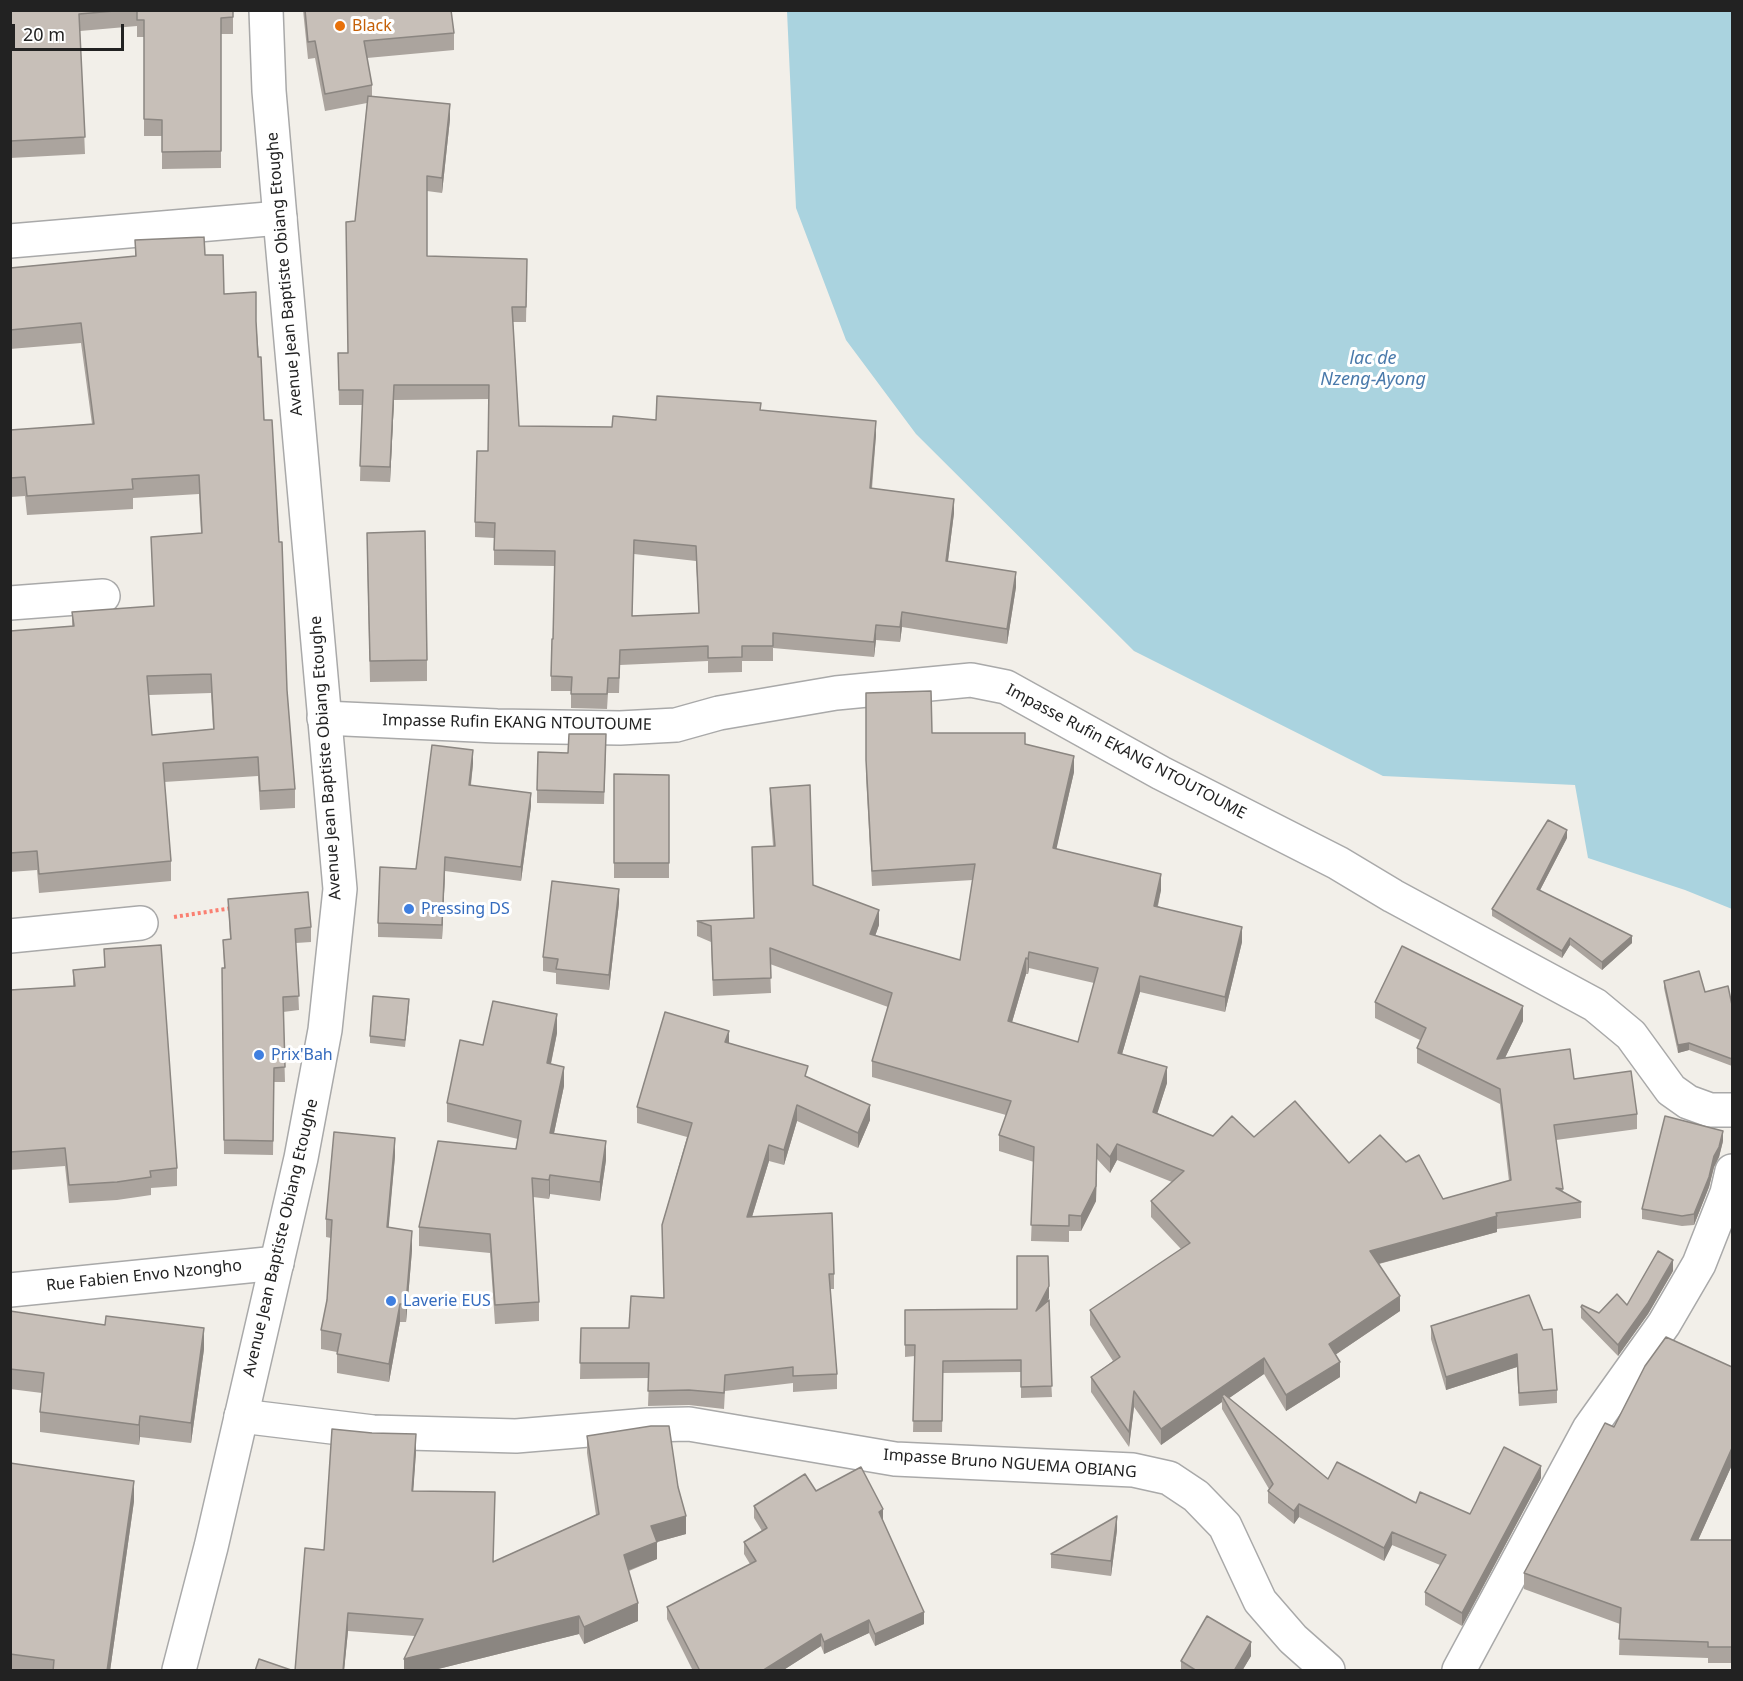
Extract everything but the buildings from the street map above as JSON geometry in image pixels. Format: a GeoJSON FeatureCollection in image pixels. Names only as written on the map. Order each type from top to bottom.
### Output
{"type":"FeatureCollection","features":[{"type":"Feature","properties":{"kind":"street","name":"Avenue Jean Baptiste Obiang Etoughe"},"geometry":{"type":"LineString","coordinates":[[179,1671],[212,1547],[301,1158],[325,1030],[339,890],[269,91],[266,10]]}},
{"type":"Feature","properties":{"kind":"street"},"geometry":{"type":"LineString","coordinates":[[10,241],[280,218]]}},
{"type":"Feature","properties":{"kind":"street"},"geometry":{"type":"LineString","coordinates":[[10,603],[103,596]]}},
{"type":"Feature","properties":{"kind":"street","name":"Impasse Rufin EKANG NTOUTOUME"},"geometry":{"type":"LineString","coordinates":[[324,718],[497,726],[620,728],[676,725],[719,713],[836,693],[971,680],[1006,687],[1161,773],[1338,863],[1393,896],[1595,1005],[1631,1035],[1671,1090],[1688,1102],[1710,1110],[1732,1110]]}},
{"type":"Feature","properties":{"kind":"street"},"geometry":{"type":"LineString","coordinates":[[10,936],[141,923]]}},
{"type":"Feature","properties":{"kind":"street"},"geometry":{"type":"LineString","coordinates":[[1459,1671],[1589,1429],[1664,1324],[1700,1264],[1727,1193],[1732,1172]]}},
{"type":"Feature","properties":{"kind":"street","name":"Rue Fabien Envo Nzongho"},"geometry":{"type":"LineString","coordinates":[[10,1290],[277,1263]]}},
{"type":"Feature","properties":{"kind":"street","name":"Impasse Bruno NGUEMA OBIANG"},"geometry":{"type":"LineString","coordinates":[[241,1416],[373,1432],[505,1436],[689,1424],[895,1459],[1133,1470],[1169,1478],[1196,1496],[1225,1526],[1260,1601],[1293,1640],[1328,1671]]}},
{"type":"Feature","properties":{"kind":"path"},"geometry":{"type":"LineString","coordinates":[[141,923],[234,907]]}},
{"type":"Feature","properties":{"kind":"water","name":"lac de Nzeng-Ayong"},"geometry":{"type":"Polygon","coordinates":[[[787,11],[1732,11],[1732,909],[1685,890],[1588,858],[1575,785],[1383,776],[1134,651],[916,434],[846,340],[796,208],[787,11]]]}},
{"type":"Feature","properties":{"kind":"place","name":"Black"},"geometry":{"type":"Point","coordinates":[340,26]}},
{"type":"Feature","properties":{"kind":"place","name":"Pressing DS"},"geometry":{"type":"Point","coordinates":[409,909]}},
{"type":"Feature","properties":{"kind":"place","name":"Prix'Bah"},"geometry":{"type":"Point","coordinates":[259,1055]}},
{"type":"Feature","properties":{"kind":"place","name":"Laverie EUS"},"geometry":{"type":"Point","coordinates":[391,1301]}}]}
